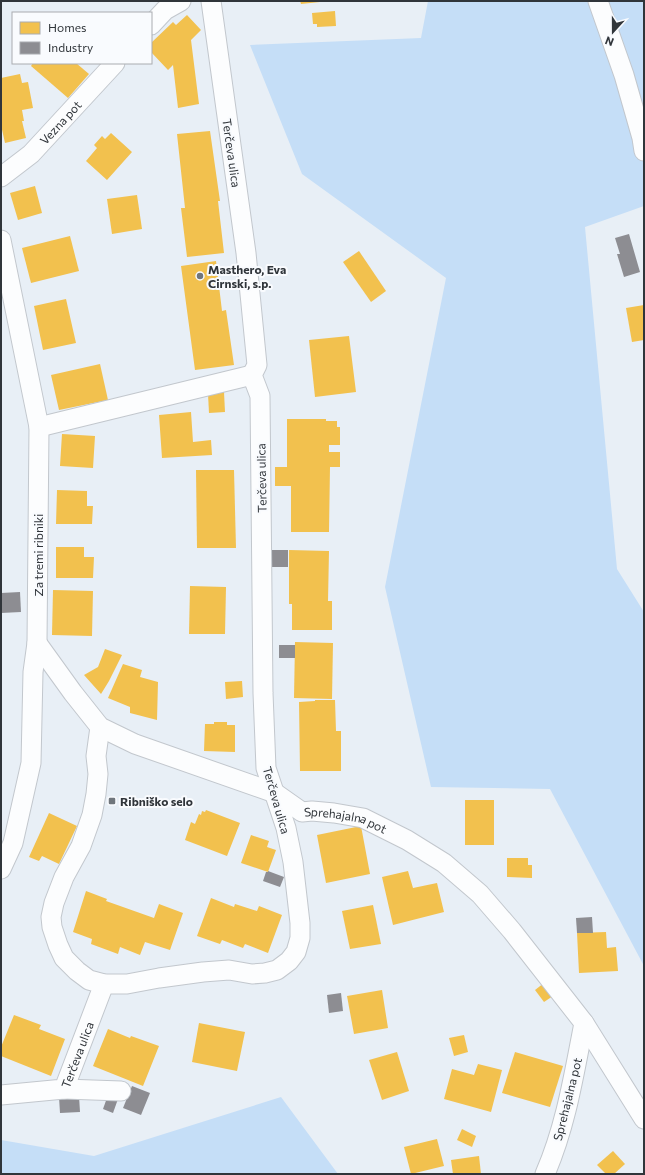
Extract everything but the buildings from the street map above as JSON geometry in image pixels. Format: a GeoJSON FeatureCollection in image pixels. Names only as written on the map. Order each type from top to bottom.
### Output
{"type":"FeatureCollection","features":[{"type":"Feature","properties":{"kind":"street"},"geometry":{"type":"LineString","coordinates":[[152,24],[165,10],[181,1]]}},
{"type":"Feature","properties":{"kind":"street","name":"Terčeva ulica"},"geometry":{"type":"LineString","coordinates":[[100,727],[96,756],[98,774],[92,815],[81,846],[64,877],[54,903],[51,917],[52,927],[64,958],[89,980],[104,984],[127,984],[159,978],[229,970],[252,974],[265,973],[276,970],[289,961],[296,952],[300,938],[293,862],[286,828],[266,768],[263,693],[260,396],[252,375],[257,365],[246,253],[212,1]]}},
{"type":"Feature","properties":{"kind":"street"},"geometry":{"type":"LineString","coordinates":[[598,1],[624,75],[642,138],[644,151]]}},
{"type":"Feature","properties":{"kind":"street","name":"Vezna pot"},"geometry":{"type":"LineString","coordinates":[[1,177],[30,154],[115,64]]}},
{"type":"Feature","properties":{"kind":"street","name":"Za tremi ribniki"},"geometry":{"type":"LineString","coordinates":[[1,240],[39,427],[37,643],[33,672],[31,763],[13,843],[1,869]]}},
{"type":"Feature","properties":{"kind":"street"},"geometry":{"type":"LineString","coordinates":[[39,427],[252,375]]}},
{"type":"Feature","properties":{"kind":"street","name":"Sprehajalna pot"},"geometry":{"type":"LineString","coordinates":[[37,643],[100,727],[135,744],[275,793],[302,812],[312,811],[334,813],[363,818],[407,840],[444,863],[480,894],[512,931],[584,1023],[644,1119]]}},
{"type":"Feature","properties":{"kind":"street"},"geometry":{"type":"LineString","coordinates":[[286,828],[302,812]]}},
{"type":"Feature","properties":{"kind":"street","name":"Terčeva ulica"},"geometry":{"type":"LineString","coordinates":[[1,1095],[64,1089],[104,984]]}},
{"type":"Feature","properties":{"kind":"street","name":"Sprehajalna pot"},"geometry":{"type":"LineString","coordinates":[[545,1174],[552,1158],[570,1096],[584,1023]]}},
{"type":"Feature","properties":{"kind":"street"},"geometry":{"type":"LineString","coordinates":[[64,1089],[121,1091]]}},
{"type":"Feature","properties":{"kind":"shaded area"},"geometry":{"type":"Polygon","coordinates":[[[428,1],[644,1],[644,206],[585,227],[617,569],[644,612],[644,966],[550,789],[431,787],[385,587],[446,278],[302,174],[250,45],[421,38],[428,1]]]}},
{"type":"Feature","properties":{"kind":"shaded area"},"geometry":{"type":"Polygon","coordinates":[[[281,1097],[338,1174],[1,1174],[1,1140],[94,1156],[281,1097]]]}},
{"type":"Feature","properties":{"kind":"place","name":"Masthero, Eva Cirnski, s.p."},"geometry":{"type":"Point","coordinates":[200,276]}},
{"type":"Feature","properties":{"kind":"place","name":"Ribniško selo"},"geometry":{"type":"Point","coordinates":[112,801]}}]}
